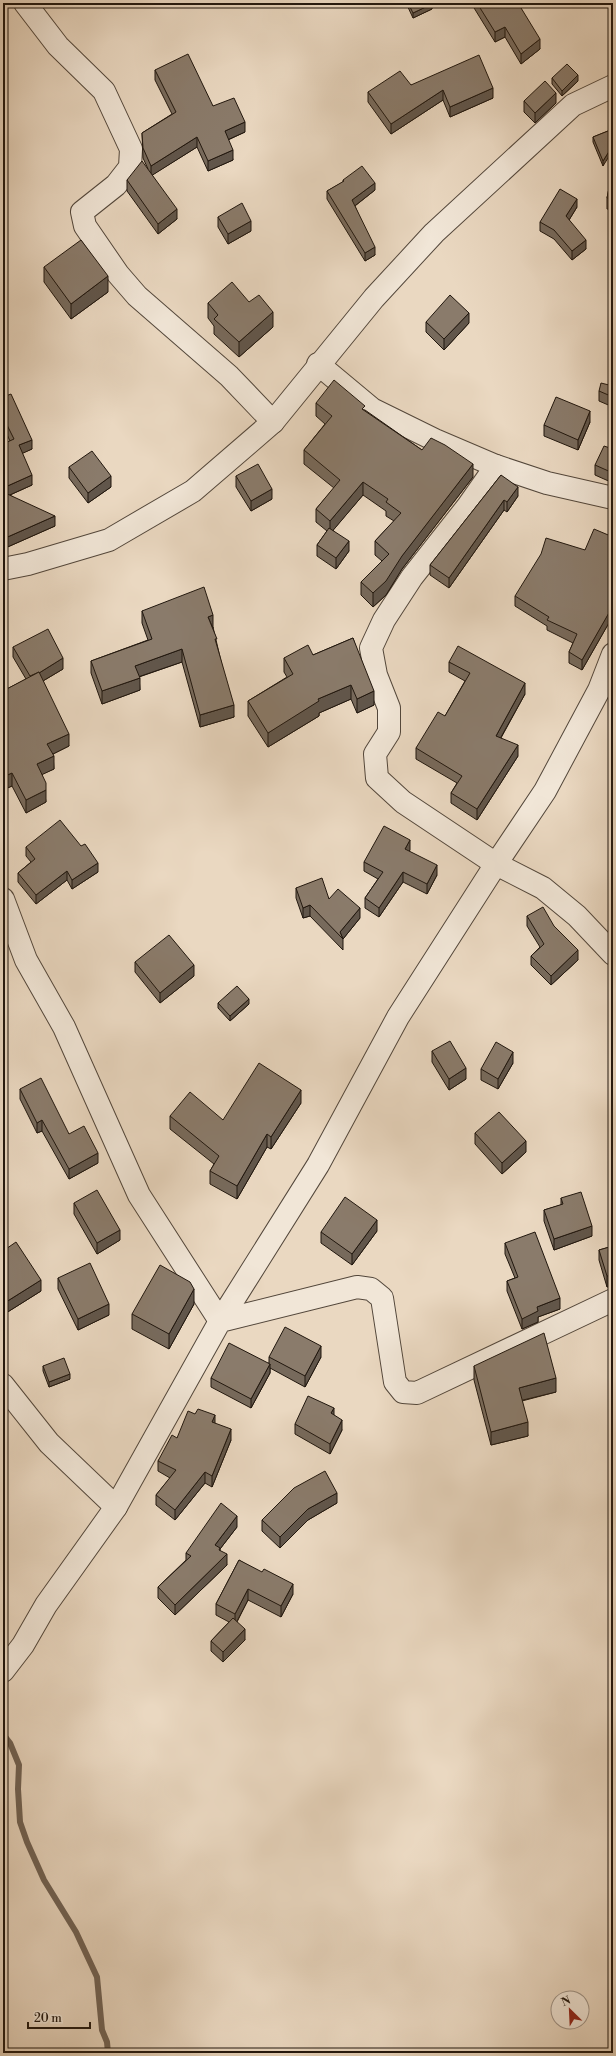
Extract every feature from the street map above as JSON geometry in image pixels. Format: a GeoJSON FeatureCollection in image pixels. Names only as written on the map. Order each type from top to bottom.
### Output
{"type":"FeatureCollection","features":[{"type":"Feature","properties":{"kind":"street"},"geometry":{"type":"LineString","coordinates":[[25,3],[58,46],[104,92],[131,149],[130,167],[116,185],[82,212],[84,226],[118,274],[137,296],[230,376],[273,422]]}},
{"type":"Feature","properties":{"kind":"street"},"geometry":{"type":"LineString","coordinates":[[3,569],[28,564],[108,540],[193,491],[273,422],[318,364],[374,298],[439,228],[573,105],[613,86]]}},
{"type":"Feature","properties":{"kind":"street"},"geometry":{"type":"LineString","coordinates":[[318,364],[372,409],[434,440],[496,466],[547,483],[613,498]]}},
{"type":"Feature","properties":{"kind":"street"},"geometry":{"type":"LineString","coordinates":[[496,466],[468,506],[412,577],[384,620],[371,648],[376,675],[389,708],[389,732],[375,754],[377,778],[403,802],[496,864],[543,888],[577,916],[613,954]]}},
{"type":"Feature","properties":{"kind":"street"},"geometry":{"type":"LineString","coordinates":[[3,1671],[23,1645],[46,1605],[116,1507],[220,1321],[318,1165],[398,1017],[496,864],[545,791],[599,690],[613,654]]}},
{"type":"Feature","properties":{"kind":"street"},"geometry":{"type":"LineString","coordinates":[[3,899],[26,960],[64,1027],[140,1195],[220,1321]]}},
{"type":"Feature","properties":{"kind":"street"},"geometry":{"type":"LineString","coordinates":[[220,1321],[357,1287],[371,1289],[382,1298],[395,1382],[403,1392],[417,1393],[613,1300]]}},
{"type":"Feature","properties":{"kind":"street"},"geometry":{"type":"LineString","coordinates":[[3,1385],[49,1443],[116,1507]]}},
{"type":"Feature","properties":{"kind":"building"},"geometry":{"type":"Polygon","coordinates":[[[408,3],[431,3],[432,4],[413,13],[408,3]]]}},
{"type":"Feature","properties":{"kind":"building"},"geometry":{"type":"Polygon","coordinates":[[[477,3],[518,3],[540,39],[521,54],[505,27],[495,32],[477,3]]]}},
{"type":"Feature","properties":{"kind":"building"},"geometry":{"type":"Polygon","coordinates":[[[188,54],[213,106],[234,98],[245,122],[225,131],[233,150],[208,161],[197,137],[151,166],[143,148],[142,133],[176,112],[155,70],[188,54]]]}},
{"type":"Feature","properties":{"kind":"building"},"geometry":{"type":"Polygon","coordinates":[[[479,55],[493,88],[450,107],[443,90],[391,124],[368,92],[400,71],[411,85],[479,55]]]}},
{"type":"Feature","properties":{"kind":"building"},"geometry":{"type":"Polygon","coordinates":[[[567,64],[578,75],[562,91],[552,78],[567,64]]]}},
{"type":"Feature","properties":{"kind":"building"},"geometry":{"type":"Polygon","coordinates":[[[545,81],[556,93],[535,113],[524,101],[545,81]]]}},
{"type":"Feature","properties":{"kind":"building"},"geometry":{"type":"Polygon","coordinates":[[[613,129],[613,145],[603,161],[593,137],[613,129]]]}},
{"type":"Feature","properties":{"kind":"building"},"geometry":{"type":"Polygon","coordinates":[[[142,161],[177,209],[158,224],[127,180],[142,161]]]}},
{"type":"Feature","properties":{"kind":"building"},"geometry":{"type":"Polygon","coordinates":[[[362,166],[375,183],[352,200],[375,247],[365,253],[327,191],[344,181],[343,180],[362,166]]]}},
{"type":"Feature","properties":{"kind":"building"},"geometry":{"type":"Polygon","coordinates":[[[613,168],[613,199],[607,198],[613,168]]]}},
{"type":"Feature","properties":{"kind":"building"},"geometry":{"type":"Polygon","coordinates":[[[560,189],[577,199],[566,216],[586,240],[572,251],[554,230],[540,222],[560,189]]]}},
{"type":"Feature","properties":{"kind":"building"},"geometry":{"type":"Polygon","coordinates":[[[242,203],[251,221],[228,234],[218,217],[242,203]]]}},
{"type":"Feature","properties":{"kind":"building"},"geometry":{"type":"Polygon","coordinates":[[[81,240],[108,276],[71,304],[44,267],[81,240]]]}},
{"type":"Feature","properties":{"kind":"building"},"geometry":{"type":"Polygon","coordinates":[[[232,282],[249,302],[259,295],[273,312],[239,342],[214,319],[218,315],[208,303],[232,282]]]}},
{"type":"Feature","properties":{"kind":"building"},"geometry":{"type":"Polygon","coordinates":[[[450,295],[469,313],[444,339],[426,322],[450,295]]]}},
{"type":"Feature","properties":{"kind":"building"},"geometry":{"type":"Polygon","coordinates":[[[334,380],[365,406],[362,409],[422,450],[431,438],[445,445],[473,464],[402,556],[386,581],[373,593],[361,582],[389,554],[375,541],[401,513],[386,502],[388,499],[363,482],[330,521],[316,509],[340,480],[304,450],[332,416],[316,403],[334,380]]]}},
{"type":"Feature","properties":{"kind":"building"},"geometry":{"type":"Polygon","coordinates":[[[601,383],[613,386],[613,397],[599,391],[601,383]]]}},
{"type":"Feature","properties":{"kind":"building"},"geometry":{"type":"Polygon","coordinates":[[[11,394],[32,440],[19,445],[32,475],[3,488],[3,444],[14,439],[3,417],[3,397],[11,394]]]}},
{"type":"Feature","properties":{"kind":"building"},"geometry":{"type":"Polygon","coordinates":[[[556,397],[590,411],[578,440],[544,425],[556,397]]]}},
{"type":"Feature","properties":{"kind":"building"},"geometry":{"type":"Polygon","coordinates":[[[604,446],[613,449],[613,473],[595,465],[604,446]]]}},
{"type":"Feature","properties":{"kind":"building"},"geometry":{"type":"Polygon","coordinates":[[[92,451],[111,476],[88,493],[69,467],[92,451]]]}},
{"type":"Feature","properties":{"kind":"building"},"geometry":{"type":"Polygon","coordinates":[[[258,464],[272,489],[251,501],[236,476],[258,464]]]}},
{"type":"Feature","properties":{"kind":"building"},"geometry":{"type":"Polygon","coordinates":[[[501,475],[518,487],[507,502],[504,500],[449,578],[430,565],[501,475]]]}},
{"type":"Feature","properties":{"kind":"building"},"geometry":{"type":"Polygon","coordinates":[[[3,492],[55,516],[3,539],[3,492]]]}},
{"type":"Feature","properties":{"kind":"building"},"geometry":{"type":"Polygon","coordinates":[[[329,528],[349,541],[336,558],[317,545],[329,528]]]}},
{"type":"Feature","properties":{"kind":"building"},"geometry":{"type":"Polygon","coordinates":[[[594,529],[613,537],[613,605],[582,660],[569,652],[577,634],[547,620],[549,617],[515,596],[541,554],[546,538],[585,550],[594,529]]]}},
{"type":"Feature","properties":{"kind":"building"},"geometry":{"type":"Polygon","coordinates":[[[204,587],[213,615],[208,617],[217,639],[215,639],[234,705],[200,715],[182,649],[135,666],[140,678],[102,691],[91,661],[152,639],[142,611],[204,587]]]}},
{"type":"Feature","properties":{"kind":"building"},"geometry":{"type":"Polygon","coordinates":[[[48,629],[63,658],[39,673],[30,676],[13,647],[48,629]]]}},
{"type":"Feature","properties":{"kind":"building"},"geometry":{"type":"Polygon","coordinates":[[[353,638],[374,691],[357,699],[351,685],[318,699],[319,701],[268,733],[248,701],[293,674],[284,658],[308,645],[313,655],[353,638]]]}},
{"type":"Feature","properties":{"kind":"building"},"geometry":{"type":"Polygon","coordinates":[[[458,646],[525,683],[496,736],[518,745],[477,809],[451,793],[462,776],[416,748],[438,712],[445,716],[470,673],[449,662],[458,646]]]}},
{"type":"Feature","properties":{"kind":"building"},"geometry":{"type":"Polygon","coordinates":[[[39,672],[69,734],[47,744],[54,756],[37,764],[46,783],[46,790],[26,800],[12,773],[3,777],[3,691],[39,672]]]}},
{"type":"Feature","properties":{"kind":"building"},"geometry":{"type":"Polygon","coordinates":[[[60,820],[81,846],[85,844],[98,863],[72,880],[67,871],[36,895],[18,873],[35,859],[26,847],[60,820]]]}},
{"type":"Feature","properties":{"kind":"building"},"geometry":{"type":"Polygon","coordinates":[[[384,826],[410,840],[405,849],[437,865],[427,884],[403,872],[379,908],[365,898],[383,872],[364,862],[384,826]]]}},
{"type":"Feature","properties":{"kind":"building"},"geometry":{"type":"Polygon","coordinates":[[[322,878],[329,899],[338,889],[360,908],[340,932],[343,939],[310,905],[303,908],[296,888],[322,878]]]}},
{"type":"Feature","properties":{"kind":"building"},"geometry":{"type":"Polygon","coordinates":[[[543,907],[554,926],[578,950],[551,976],[531,956],[544,944],[527,916],[543,907]]]}},
{"type":"Feature","properties":{"kind":"building"},"geometry":{"type":"Polygon","coordinates":[[[169,935],[194,965],[160,993],[135,962],[169,935]]]}},
{"type":"Feature","properties":{"kind":"building"},"geometry":{"type":"Polygon","coordinates":[[[237,986],[249,999],[230,1016],[218,1003],[237,986]]]}},
{"type":"Feature","properties":{"kind":"building"},"geometry":{"type":"Polygon","coordinates":[[[450,1041],[466,1068],[449,1079],[432,1051],[450,1041]]]}},
{"type":"Feature","properties":{"kind":"building"},"geometry":{"type":"Polygon","coordinates":[[[496,1042],[513,1052],[498,1079],[481,1069],[496,1042]]]}},
{"type":"Feature","properties":{"kind":"building"},"geometry":{"type":"Polygon","coordinates":[[[259,1063],[301,1090],[271,1137],[267,1134],[237,1186],[210,1171],[219,1156],[170,1116],[190,1092],[223,1120],[259,1063]]]}},
{"type":"Feature","properties":{"kind":"building"},"geometry":{"type":"Polygon","coordinates":[[[41,1078],[69,1134],[84,1126],[98,1153],[69,1169],[42,1120],[37,1123],[20,1089],[41,1078]]]}},
{"type":"Feature","properties":{"kind":"building"},"geometry":{"type":"Polygon","coordinates":[[[499,1112],[526,1141],[502,1163],[475,1133],[499,1112]]]}},
{"type":"Feature","properties":{"kind":"building"},"geometry":{"type":"Polygon","coordinates":[[[97,1190],[120,1230],[97,1243],[74,1203],[97,1190]]]}},
{"type":"Feature","properties":{"kind":"building"},"geometry":{"type":"Polygon","coordinates":[[[581,1192],[592,1226],[554,1239],[544,1210],[563,1204],[561,1198],[581,1192]]]}},
{"type":"Feature","properties":{"kind":"building"},"geometry":{"type":"Polygon","coordinates":[[[345,1197],[377,1220],[352,1254],[321,1232],[345,1197]]]}},
{"type":"Feature","properties":{"kind":"building"},"geometry":{"type":"Polygon","coordinates":[[[535,1232],[560,1298],[537,1307],[538,1311],[522,1319],[507,1281],[518,1277],[505,1243],[535,1232]]]}},
{"type":"Feature","properties":{"kind":"building"},"geometry":{"type":"Polygon","coordinates":[[[16,1242],[41,1280],[6,1302],[3,1298],[3,1251],[16,1242]]]}},
{"type":"Feature","properties":{"kind":"building"},"geometry":{"type":"Polygon","coordinates":[[[613,1246],[613,1275],[607,1276],[599,1250],[613,1246]]]}},
{"type":"Feature","properties":{"kind":"building"},"geometry":{"type":"Polygon","coordinates":[[[90,1263],[109,1304],[78,1319],[58,1278],[90,1263]]]}},
{"type":"Feature","properties":{"kind":"building"},"geometry":{"type":"Polygon","coordinates":[[[160,1265],[190,1282],[194,1289],[169,1334],[132,1314],[160,1265]]]}},
{"type":"Feature","properties":{"kind":"building"},"geometry":{"type":"Polygon","coordinates":[[[285,1327],[321,1346],[305,1376],[269,1357],[285,1327]]]}},
{"type":"Feature","properties":{"kind":"building"},"geometry":{"type":"Polygon","coordinates":[[[544,1333],[556,1378],[519,1388],[528,1422],[491,1432],[474,1366],[544,1333]]]}},
{"type":"Feature","properties":{"kind":"building"},"geometry":{"type":"Polygon","coordinates":[[[229,1343],[270,1364],[251,1399],[211,1378],[229,1343]]]}},
{"type":"Feature","properties":{"kind":"building"},"geometry":{"type":"Polygon","coordinates":[[[64,1358],[70,1374],[49,1382],[43,1366],[64,1358]]]}},
{"type":"Feature","properties":{"kind":"building"},"geometry":{"type":"Polygon","coordinates":[[[308,1396],[334,1408],[331,1413],[342,1420],[330,1444],[295,1424],[308,1396]]]}},
{"type":"Feature","properties":{"kind":"building"},"geometry":{"type":"Polygon","coordinates":[[[198,1409],[215,1415],[212,1422],[231,1429],[212,1476],[205,1472],[175,1510],[156,1495],[176,1470],[158,1461],[172,1435],[177,1438],[188,1411],[195,1414],[198,1409]]]}},
{"type":"Feature","properties":{"kind":"building"},"geometry":{"type":"Polygon","coordinates":[[[325,1471],[337,1493],[308,1509],[280,1537],[262,1520],[294,1488],[325,1471]]]}},
{"type":"Feature","properties":{"kind":"building"},"geometry":{"type":"Polygon","coordinates":[[[221,1503],[237,1516],[215,1545],[220,1548],[219,1550],[227,1554],[175,1605],[158,1587],[191,1556],[186,1553],[221,1503]]]}},
{"type":"Feature","properties":{"kind":"building"},"geometry":{"type":"Polygon","coordinates":[[[239,1560],[262,1572],[264,1569],[293,1584],[281,1606],[248,1589],[235,1614],[216,1604],[239,1560]]]}},
{"type":"Feature","properties":{"kind":"building"},"geometry":{"type":"Polygon","coordinates":[[[233,1618],[245,1629],[223,1652],[211,1641],[233,1618]]]}},
{"type":"Feature","properties":{"kind":"waterway"},"geometry":{"type":"LineString","coordinates":[[3,1734],[10,1743],[19,1765],[18,1789],[20,1822],[27,1842],[44,1880],[76,1932],[97,1977],[102,2030],[107,2042],[108,2053]]}}]}
